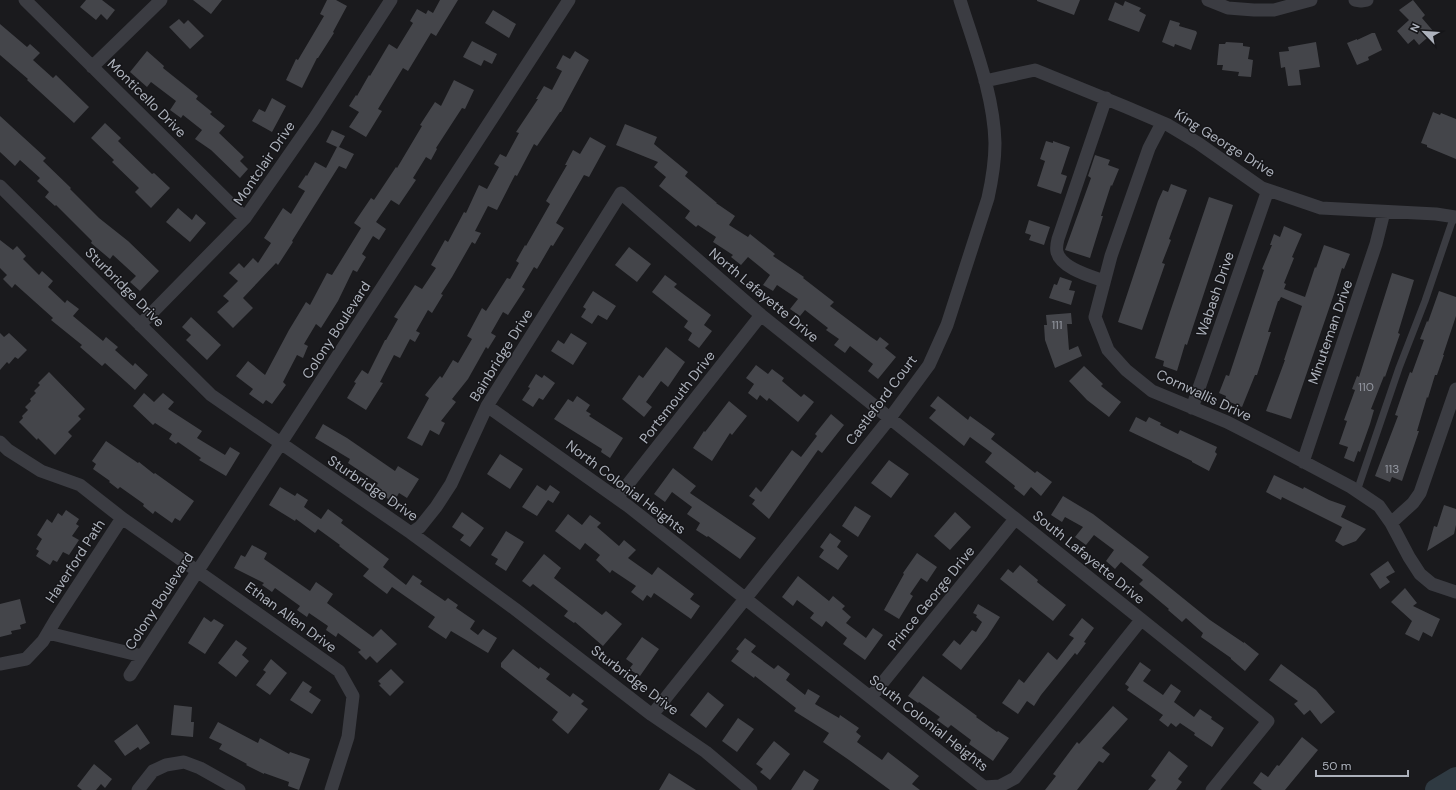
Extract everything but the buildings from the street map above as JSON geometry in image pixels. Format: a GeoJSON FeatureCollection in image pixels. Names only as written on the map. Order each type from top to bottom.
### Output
{"type":"FeatureCollection","features":[{"type":"Feature","properties":{"kind":"street","name":"Monticello Drive"},"geometry":{"type":"LineString","coordinates":[[25,0],[246,218]]}},
{"type":"Feature","properties":{"kind":"street"},"geometry":{"type":"LineString","coordinates":[[92,67],[161,0]]}},
{"type":"Feature","properties":{"kind":"street","name":"Montclair Drive"},"geometry":{"type":"LineString","coordinates":[[140,325],[246,218],[314,119],[391,0]]}},
{"type":"Feature","properties":{"kind":"street","name":"Castleford Court"},"geometry":{"type":"LineString","coordinates":[[652,715],[890,418],[929,365],[947,325],[988,198],[992,181],[995,143],[986,81],[960,0]]}},
{"type":"Feature","properties":{"kind":"street"},"geometry":{"type":"LineString","coordinates":[[1208,0],[1228,8],[1254,10],[1274,10],[1311,0]]}},
{"type":"Feature","properties":{"kind":"street"},"geometry":{"type":"LineString","coordinates":[[1355,0],[1367,0]]}},
{"type":"Feature","properties":{"kind":"street","name":"Colony Boulevard"},"geometry":{"type":"LineString","coordinates":[[130,674],[569,1]]}},
{"type":"Feature","properties":{"kind":"street","name":"King George Drive"},"geometry":{"type":"LineString","coordinates":[[986,81],[1035,70],[1162,122],[1198,143],[1262,188],[1320,208],[1455,216]]}},
{"type":"Feature","properties":{"kind":"street"},"geometry":{"type":"LineString","coordinates":[[1104,281],[1085,274],[1063,262],[1056,251],[1058,239],[1106,98]]}},
{"type":"Feature","properties":{"kind":"street","name":"Cornwallis Drive"},"geometry":{"type":"LineString","coordinates":[[1162,122],[1149,148],[1111,256],[1095,317],[1108,350],[1126,370],[1152,391],[1227,422],[1357,491],[1379,506],[1391,523],[1420,574],[1432,584],[1456,592]]}},
{"type":"Feature","properties":{"kind":"street","name":"Sturbridge Drive"},"geometry":{"type":"LineString","coordinates":[[0,186],[211,395],[411,533],[515,609],[652,715],[706,752],[751,790]]}},
{"type":"Feature","properties":{"kind":"street","name":"Wabash Drive"},"geometry":{"type":"LineString","coordinates":[[1192,408],[1268,190]]}},
{"type":"Feature","properties":{"kind":"street","name":"North Lafayette Drive"},"geometry":{"type":"LineString","coordinates":[[621,193],[761,315],[890,418]]}},
{"type":"Feature","properties":{"kind":"street","name":"Bainbridge Drive"},"geometry":{"type":"LineString","coordinates":[[411,533],[420,527],[451,484],[486,406],[621,193]]}},
{"type":"Feature","properties":{"kind":"street","name":"Minuteman Drive"},"geometry":{"type":"LineString","coordinates":[[1303,462],[1376,244],[1384,212]]}},
{"type":"Feature","properties":{"kind":"street","name":"Portsmouth Drive"},"geometry":{"type":"LineString","coordinates":[[617,498],[761,315]]}},
{"type":"Feature","properties":{"kind":"street"},"geometry":{"type":"LineString","coordinates":[[1391,523],[1413,503],[1420,493],[1456,389]]}},
{"type":"Feature","properties":{"kind":"street","name":"North Colonial Heights"},"geometry":{"type":"LineString","coordinates":[[486,406],[617,498],[745,598]]}},
{"type":"Feature","properties":{"kind":"street","name":"South Lafayette Drive"},"geometry":{"type":"LineString","coordinates":[[890,418],[1268,721],[1212,790]]}},
{"type":"Feature","properties":{"kind":"street","name":"Haverford Path"},"geometry":{"type":"LineString","coordinates":[[0,442],[8,450],[41,470],[80,485],[122,518],[43,641],[26,659],[0,664]]}},
{"type":"Feature","properties":{"kind":"street","name":"Ethan Allen Drive"},"geometry":{"type":"LineString","coordinates":[[122,518],[198,570],[339,671],[353,696],[348,737],[331,790]]}},
{"type":"Feature","properties":{"kind":"street","name":"Prince George Drive"},"geometry":{"type":"LineString","coordinates":[[871,697],[1015,519]]}},
{"type":"Feature","properties":{"kind":"street","name":"South Colonial Heights"},"geometry":{"type":"LineString","coordinates":[[745,598],[984,786],[1000,786],[1015,778],[1142,620]]}},
{"type":"Feature","properties":{"kind":"street"},"geometry":{"type":"LineString","coordinates":[[48,633],[142,656]]}},
{"type":"Feature","properties":{"kind":"street"},"geometry":{"type":"LineString","coordinates":[[138,790],[153,771],[166,765],[184,762],[200,768],[239,790]]}},
{"type":"Feature","properties":{"kind":"lane"},"geometry":{"type":"LineString","coordinates":[[1357,491],[1399,368],[1425,302],[1455,216]]}},
{"type":"Feature","properties":{"kind":"waterway"},"geometry":{"type":"LineString","coordinates":[[1436,790],[1456,778]]}}]}
